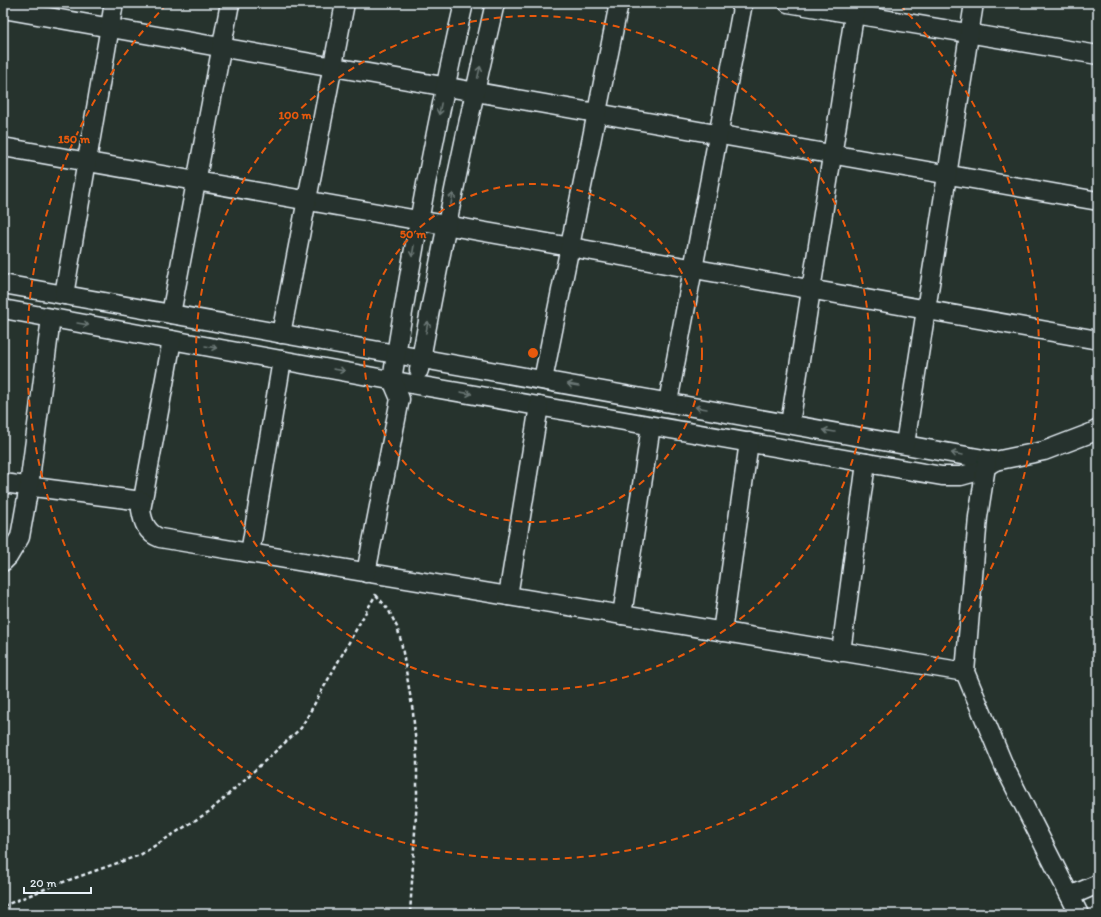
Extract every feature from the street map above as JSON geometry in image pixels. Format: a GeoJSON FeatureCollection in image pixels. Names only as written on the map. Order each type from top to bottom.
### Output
{"type":"FeatureCollection","features":[{"type":"Feature","properties":{"kind":"street"},"geometry":{"type":"LineString","coordinates":[[64,295],[114,3]]}},
{"type":"Feature","properties":{"kind":"street"},"geometry":{"type":"LineString","coordinates":[[171,314],[230,3]]}},
{"type":"Feature","properties":{"kind":"street"},"geometry":{"type":"LineString","coordinates":[[281,334],[345,3]]}},
{"type":"Feature","properties":{"kind":"street"},"geometry":{"type":"LineString","coordinates":[[366,573],[400,399],[392,380],[418,220],[464,3]]}},
{"type":"Feature","properties":{"kind":"street"},"geometry":{"type":"LineString","coordinates":[[400,399],[416,384],[474,92],[494,3]]}},
{"type":"Feature","properties":{"kind":"street"},"geometry":{"type":"LineString","coordinates":[[543,380],[619,3]]}},
{"type":"Feature","properties":{"kind":"street"},"geometry":{"type":"LineString","coordinates":[[668,402],[743,3]]}},
{"type":"Feature","properties":{"kind":"street"},"geometry":{"type":"LineString","coordinates":[[788,3],[855,8],[969,34],[1098,55]]}},
{"type":"Feature","properties":{"kind":"street"},"geometry":{"type":"LineString","coordinates":[[905,444],[974,3]]}},
{"type":"Feature","properties":{"kind":"street"},"geometry":{"type":"LineString","coordinates":[[790,424],[855,8]]}},
{"type":"Feature","properties":{"kind":"street"},"geometry":{"type":"LineString","coordinates":[[3,10],[1098,201]]}},
{"type":"Feature","properties":{"kind":"street"},"geometry":{"type":"LineString","coordinates":[[3,147],[1098,340]]}},
{"type":"Feature","properties":{"kind":"street"},"geometry":{"type":"LineString","coordinates":[[3,284],[905,444],[989,462],[1044,451],[1098,429]]}},
{"type":"Feature","properties":{"kind":"street"},"geometry":{"type":"LineString","coordinates":[[3,309],[392,380],[942,476],[961,476],[979,471],[989,462]]}},
{"type":"Feature","properties":{"kind":"street"},"geometry":{"type":"LineString","coordinates":[[3,562],[8,557],[20,537],[29,486],[51,318]]}},
{"type":"Feature","properties":{"kind":"street"},"geometry":{"type":"LineString","coordinates":[[172,340],[141,510],[142,520],[146,528],[153,535],[160,538],[965,672]]}},
{"type":"Feature","properties":{"kind":"street"},"geometry":{"type":"LineString","coordinates":[[250,553],[282,360]]}},
{"type":"Feature","properties":{"kind":"street"},"geometry":{"type":"LineString","coordinates":[[508,596],[539,406]]}},
{"type":"Feature","properties":{"kind":"street"},"geometry":{"type":"LineString","coordinates":[[622,615],[651,426]]}},
{"type":"Feature","properties":{"kind":"street"},"geometry":{"type":"LineString","coordinates":[[722,632],[749,442]]}},
{"type":"Feature","properties":{"kind":"street"},"geometry":{"type":"LineString","coordinates":[[989,462],[978,517],[965,672],[1005,768],[1079,914]]}},
{"type":"Feature","properties":{"kind":"street"},"geometry":{"type":"LineString","coordinates":[[841,652],[866,463]]}},
{"type":"Feature","properties":{"kind":"street"},"geometry":{"type":"LineString","coordinates":[[3,483],[142,501]]}},
{"type":"Feature","properties":{"kind":"street"},"geometry":{"type":"LineString","coordinates":[[1070,896],[1098,884]]}},
{"type":"Feature","properties":{"kind":"path"},"geometry":{"type":"LineString","coordinates":[[3,906],[55,885],[140,855],[210,811],[300,728],[386,576]]}},
{"type":"Feature","properties":{"kind":"path"},"geometry":{"type":"LineString","coordinates":[[375,595],[388,609],[397,627],[401,641],[413,712],[417,758],[417,798],[410,914]]}}]}
